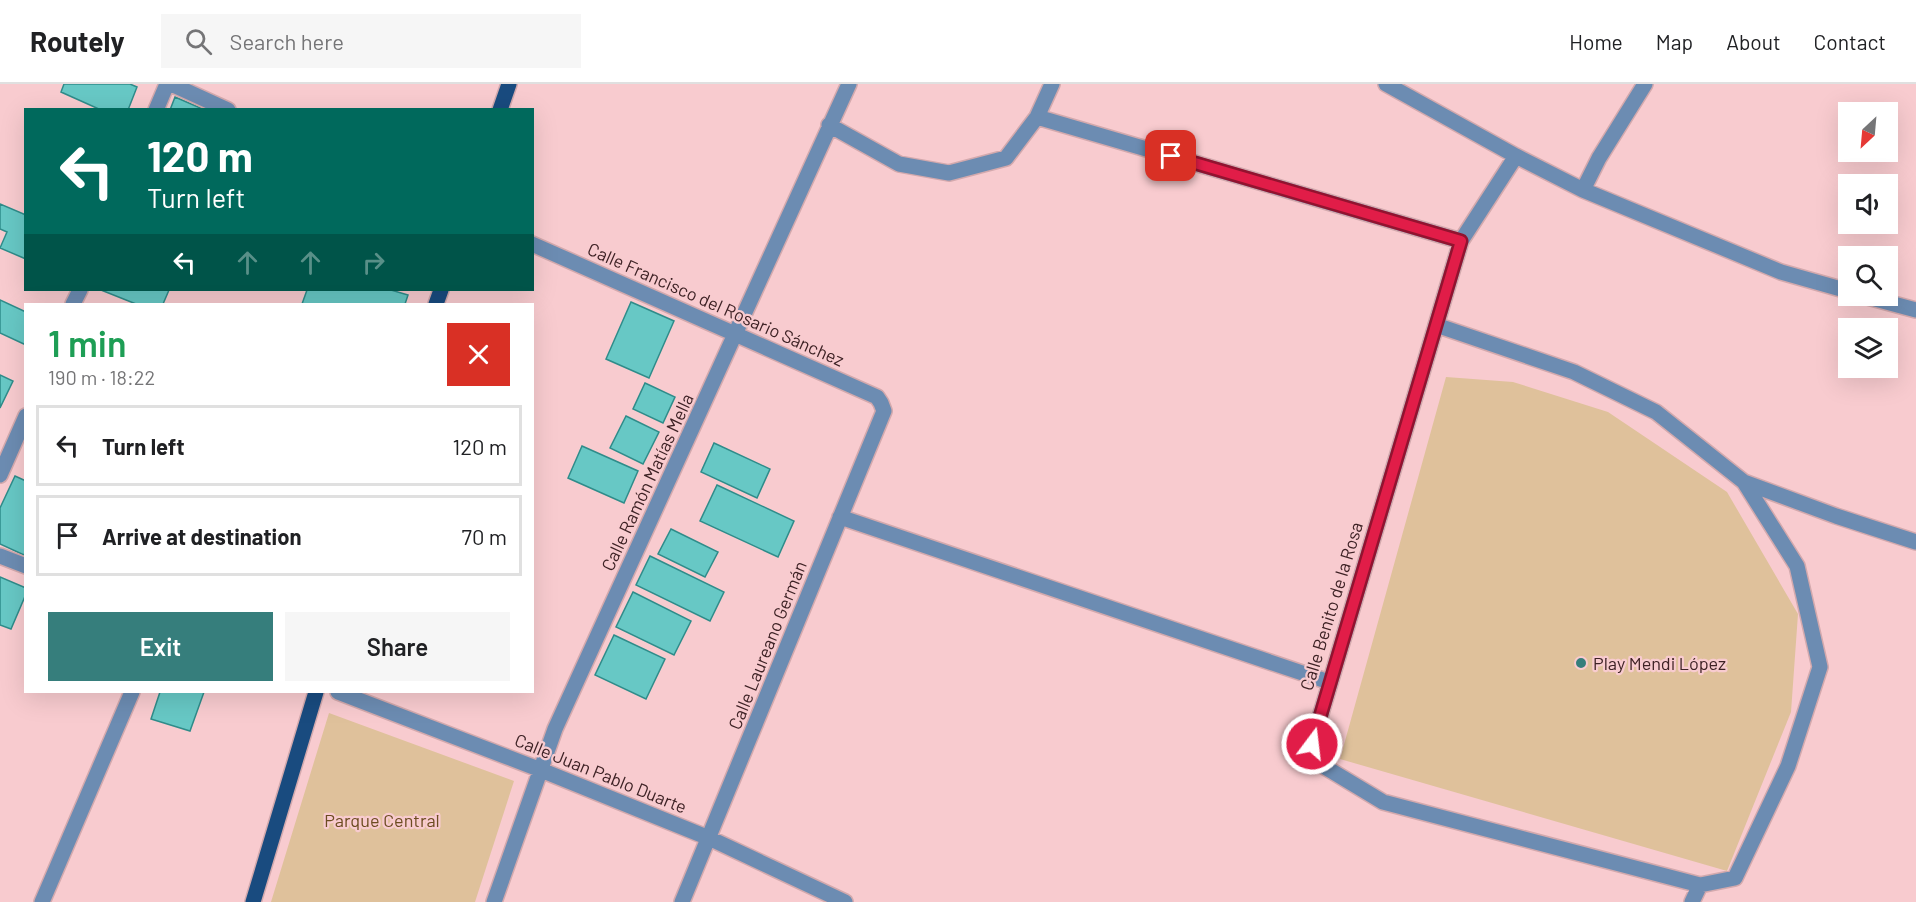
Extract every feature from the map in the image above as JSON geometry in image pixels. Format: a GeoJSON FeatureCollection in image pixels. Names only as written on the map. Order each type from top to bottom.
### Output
{"type":"FeatureCollection","features":[{"type":"Feature","properties":{"kind":"main road"},"geometry":{"type":"LineString","coordinates":[[501,108],[509,84]]}},
{"type":"Feature","properties":{"kind":"main road"},"geometry":{"type":"LineString","coordinates":[[253,902],[316,693]]}},
{"type":"Feature","properties":{"kind":"street"},"geometry":{"type":"LineString","coordinates":[[157,108],[169,84],[223,108]]}},
{"type":"Feature","properties":{"kind":"street","name":"Calle Ramón Matías Mella"},"geometry":{"type":"LineString","coordinates":[[494,902],[555,729],[849,84]]}},
{"type":"Feature","properties":{"kind":"street"},"geometry":{"type":"LineString","coordinates":[[829,125],[899,164],[949,173],[1005,158],[1037,117],[1052,84]]}},
{"type":"Feature","properties":{"kind":"street"},"geometry":{"type":"LineString","coordinates":[[1386,84],[1516,156],[1583,190],[1781,272],[1838,288]]}},
{"type":"Feature","properties":{"kind":"street"},"geometry":{"type":"LineString","coordinates":[[1583,190],[1599,158],[1645,84]]}},
{"type":"Feature","properties":{"kind":"street"},"geometry":{"type":"LineString","coordinates":[[1037,117],[1461,241]]}},
{"type":"Feature","properties":{"kind":"street","name":"Calle Benito de la Rosa"},"geometry":{"type":"LineString","coordinates":[[1516,156],[1461,241],[1312,744],[1316,756],[1325,766],[1383,802],[1700,885]]}},
{"type":"Feature","properties":{"kind":"street","name":"Calle Francisco del Rosario Sánchez"},"geometry":{"type":"LineString","coordinates":[[534,245],[877,397],[881,403]]}},
{"type":"Feature","properties":{"kind":"street"},"geometry":{"type":"LineString","coordinates":[[1898,305],[1916,310]]}},
{"type":"Feature","properties":{"kind":"street"},"geometry":{"type":"LineString","coordinates":[[1436,325],[1574,372],[1656,412],[1744,482],[1836,516],[1916,542]]}},
{"type":"Feature","properties":{"kind":"street","name":"Calle Laureano Germán"},"geometry":{"type":"LineString","coordinates":[[682,902],[884,411],[881,403]]}},
{"type":"Feature","properties":{"kind":"street"},"geometry":{"type":"LineString","coordinates":[[0,475],[24,421]]}},
{"type":"Feature","properties":{"kind":"street"},"geometry":{"type":"LineString","coordinates":[[1692,902],[1700,885],[1736,878],[1788,766],[1820,667],[1797,566],[1744,482]]}},
{"type":"Feature","properties":{"kind":"street"},"geometry":{"type":"LineString","coordinates":[[840,517],[1329,682]]}},
{"type":"Feature","properties":{"kind":"street"},"geometry":{"type":"LineString","coordinates":[[0,556],[24,565]]}},
{"type":"Feature","properties":{"kind":"street"},"geometry":{"type":"LineString","coordinates":[[42,902],[132,693]]}},
{"type":"Feature","properties":{"kind":"street","name":"Calle Juan Pablo Duarte"},"geometry":{"type":"LineString","coordinates":[[341,693],[541,770],[708,838],[845,902]]}},
{"type":"Feature","properties":{"kind":"green space","name":"Play Mendi López"},"geometry":{"type":"Polygon","coordinates":[[[1446,377],[1513,382],[1608,412],[1727,492],[1798,614],[1791,712],[1727,871],[1340,759],[1446,377]]]}},
{"type":"Feature","properties":{"kind":"green space","name":"Parque Central"},"geometry":{"type":"Polygon","coordinates":[[[329,713],[514,781],[475,902],[271,902],[329,713]]]}},
{"type":"Feature","properties":{"kind":"building"},"geometry":{"type":"Polygon","coordinates":[[[64,84],[130,84],[137,87],[129,108],[97,108],[61,92],[64,84]]]}},
{"type":"Feature","properties":{"kind":"building"},"geometry":{"type":"Polygon","coordinates":[[[175,97],[200,108],[171,108],[175,97]]]}},
{"type":"Feature","properties":{"kind":"building"},"geometry":{"type":"Polygon","coordinates":[[[0,204],[24,214],[24,258],[0,248],[7,232],[0,229],[0,204]]]}},
{"type":"Feature","properties":{"kind":"building"},"geometry":{"type":"Polygon","coordinates":[[[104,291],[169,291],[163,303],[134,303],[104,291]]]}},
{"type":"Feature","properties":{"kind":"building"},"geometry":{"type":"Polygon","coordinates":[[[307,291],[394,291],[408,295],[405,303],[302,303],[307,291]]]}},
{"type":"Feature","properties":{"kind":"building"},"geometry":{"type":"Polygon","coordinates":[[[0,300],[24,311],[24,344],[0,333],[0,300]]]}},
{"type":"Feature","properties":{"kind":"building"},"geometry":{"type":"Polygon","coordinates":[[[631,302],[674,321],[649,378],[606,359],[631,302]]]}},
{"type":"Feature","properties":{"kind":"building"},"geometry":{"type":"Polygon","coordinates":[[[0,375],[13,381],[0,408],[0,375]]]}},
{"type":"Feature","properties":{"kind":"building"},"geometry":{"type":"Polygon","coordinates":[[[645,383],[675,397],[663,423],[633,409],[645,383]]]}},
{"type":"Feature","properties":{"kind":"building"},"geometry":{"type":"Polygon","coordinates":[[[626,416],[659,432],[643,464],[610,448],[626,416]]]}},
{"type":"Feature","properties":{"kind":"building"},"geometry":{"type":"Polygon","coordinates":[[[714,443],[770,469],[757,498],[701,472],[714,443]]]}},
{"type":"Feature","properties":{"kind":"building"},"geometry":{"type":"Polygon","coordinates":[[[582,446],[638,471],[624,503],[568,478],[582,446]]]}},
{"type":"Feature","properties":{"kind":"building"},"geometry":{"type":"Polygon","coordinates":[[[15,476],[24,480],[24,555],[0,544],[0,508],[15,476]]]}},
{"type":"Feature","properties":{"kind":"building"},"geometry":{"type":"Polygon","coordinates":[[[717,485],[794,521],[778,557],[700,521],[717,485]]]}},
{"type":"Feature","properties":{"kind":"building"},"geometry":{"type":"Polygon","coordinates":[[[671,529],[718,552],[705,577],[658,554],[671,529]]]}},
{"type":"Feature","properties":{"kind":"building"},"geometry":{"type":"Polygon","coordinates":[[[650,556],[724,592],[710,621],[636,585],[650,556]]]}},
{"type":"Feature","properties":{"kind":"building"},"geometry":{"type":"Polygon","coordinates":[[[0,577],[24,587],[24,599],[11,629],[0,625],[0,577]]]}},
{"type":"Feature","properties":{"kind":"building"},"geometry":{"type":"Polygon","coordinates":[[[633,592],[691,621],[674,655],[616,627],[633,592]]]}},
{"type":"Feature","properties":{"kind":"building"},"geometry":{"type":"Polygon","coordinates":[[[614,635],[665,659],[646,699],[595,675],[614,635]]]}},
{"type":"Feature","properties":{"kind":"building"},"geometry":{"type":"Polygon","coordinates":[[[160,693],[204,693],[190,731],[151,719],[160,693]]]}},
{"type":"Feature","properties":{"kind":"place","name":"Play Mendi López"},"geometry":{"type":"Point","coordinates":[1581,663]}},
{"type":"Feature","properties":{"kind":"route"},"geometry":{"type":"LineString","coordinates":[[1171,156],[1461,241],[1312,744]]}}]}
